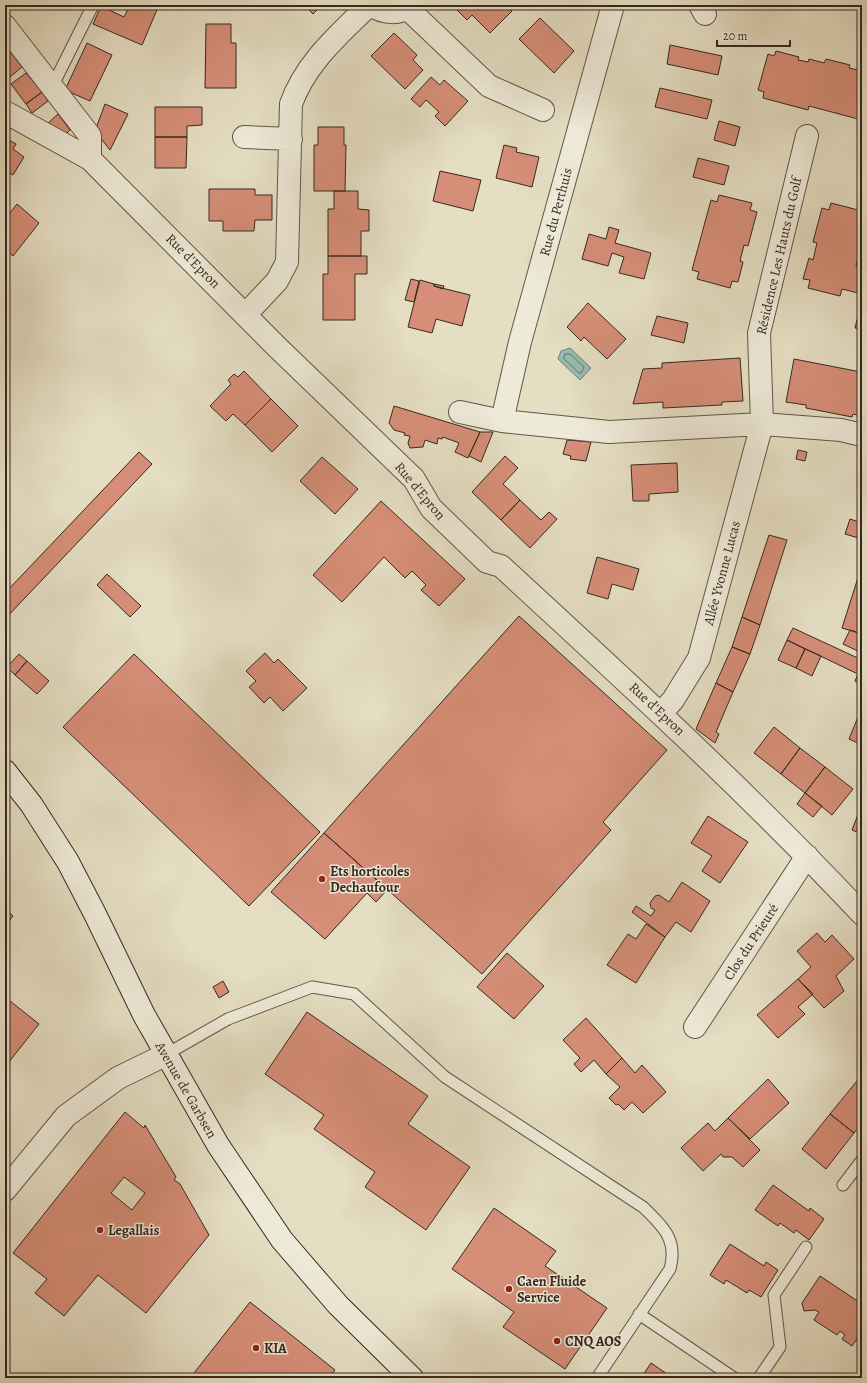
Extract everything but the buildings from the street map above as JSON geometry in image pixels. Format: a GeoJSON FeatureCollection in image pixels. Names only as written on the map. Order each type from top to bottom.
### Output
{"type":"FeatureCollection","features":[{"type":"Feature","properties":{"kind":"street"},"geometry":{"type":"LineString","coordinates":[[246,314],[277,281],[287,262],[291,104],[301,82],[315,59],[370,5],[378,10],[388,12],[398,12],[409,7],[489,86],[542,110]]}},
{"type":"Feature","properties":{"kind":"street","name":"Rue du Perthuis"},"geometry":{"type":"LineString","coordinates":[[502,421],[520,342],[613,5]]}},
{"type":"Feature","properties":{"kind":"street"},"geometry":{"type":"LineString","coordinates":[[5,26],[90,136],[90,159]]}},
{"type":"Feature","properties":{"kind":"street","name":"Rue d'Epron"},"geometry":{"type":"LineString","coordinates":[[5,112],[90,159],[246,314],[277,347],[414,479],[431,508],[487,562],[500,566],[661,713],[807,856],[862,914]]}},
{"type":"Feature","properties":{"kind":"street","name":"Résidence Les Hauts du Golf"},"geometry":{"type":"LineString","coordinates":[[762,424],[759,333],[807,136]]}},
{"type":"Feature","properties":{"kind":"street"},"geometry":{"type":"LineString","coordinates":[[244,138],[291,139]]}},
{"type":"Feature","properties":{"kind":"street"},"geometry":{"type":"LineString","coordinates":[[460,412],[502,421],[610,432],[762,424],[841,430],[862,435]]}},
{"type":"Feature","properties":{"kind":"street","name":"Allée Yvonne Lucas"},"geometry":{"type":"LineString","coordinates":[[661,713],[673,700],[699,658],[762,424]]}},
{"type":"Feature","properties":{"kind":"street","name":"Avenue de Garbsen"},"geometry":{"type":"LineString","coordinates":[[5,770],[31,804],[68,862],[165,1055],[218,1145],[282,1240],[338,1305],[412,1378]]}},
{"type":"Feature","properties":{"kind":"street","name":"Clos du Prieuré"},"geometry":{"type":"LineString","coordinates":[[694,1028],[807,856]]}},
{"type":"Feature","properties":{"kind":"street"},"geometry":{"type":"LineString","coordinates":[[5,1190],[66,1116],[118,1078],[165,1055]]}},
{"type":"Feature","properties":{"kind":"lane"},"geometry":{"type":"LineString","coordinates":[[52,87],[93,5]]}},
{"type":"Feature","properties":{"kind":"lane"},"geometry":{"type":"LineString","coordinates":[[165,1055],[228,1019],[312,986],[354,994],[445,1077],[644,1207],[667,1231],[674,1257],[670,1269],[597,1378]]}},
{"type":"Feature","properties":{"kind":"lane"},"geometry":{"type":"LineString","coordinates":[[843,1185],[862,1160]]}},
{"type":"Feature","properties":{"kind":"lane"},"geometry":{"type":"LineString","coordinates":[[759,1378],[780,1347],[774,1295],[806,1247]]}},
{"type":"Feature","properties":{"kind":"lane"},"geometry":{"type":"LineString","coordinates":[[639,1314],[734,1378]]}},
{"type":"Feature","properties":{"kind":"water"},"geometry":{"type":"Polygon","coordinates":[[[570,348],[591,368],[580,380],[558,359],[561,351],[570,348]]]}},
{"type":"Feature","properties":{"kind":"place","name":"Ets horticoles Dechaufour"},"geometry":{"type":"Point","coordinates":[322,879]}},
{"type":"Feature","properties":{"kind":"place","name":"Legallais"},"geometry":{"type":"Point","coordinates":[100,1230]}},
{"type":"Feature","properties":{"kind":"place","name":"Caen Fluide Service"},"geometry":{"type":"Point","coordinates":[509,1289]}},
{"type":"Feature","properties":{"kind":"place","name":"CNQ AOS"},"geometry":{"type":"Point","coordinates":[557,1341]}},
{"type":"Feature","properties":{"kind":"place","name":"KIA"},"geometry":{"type":"Point","coordinates":[256,1348]}}]}
